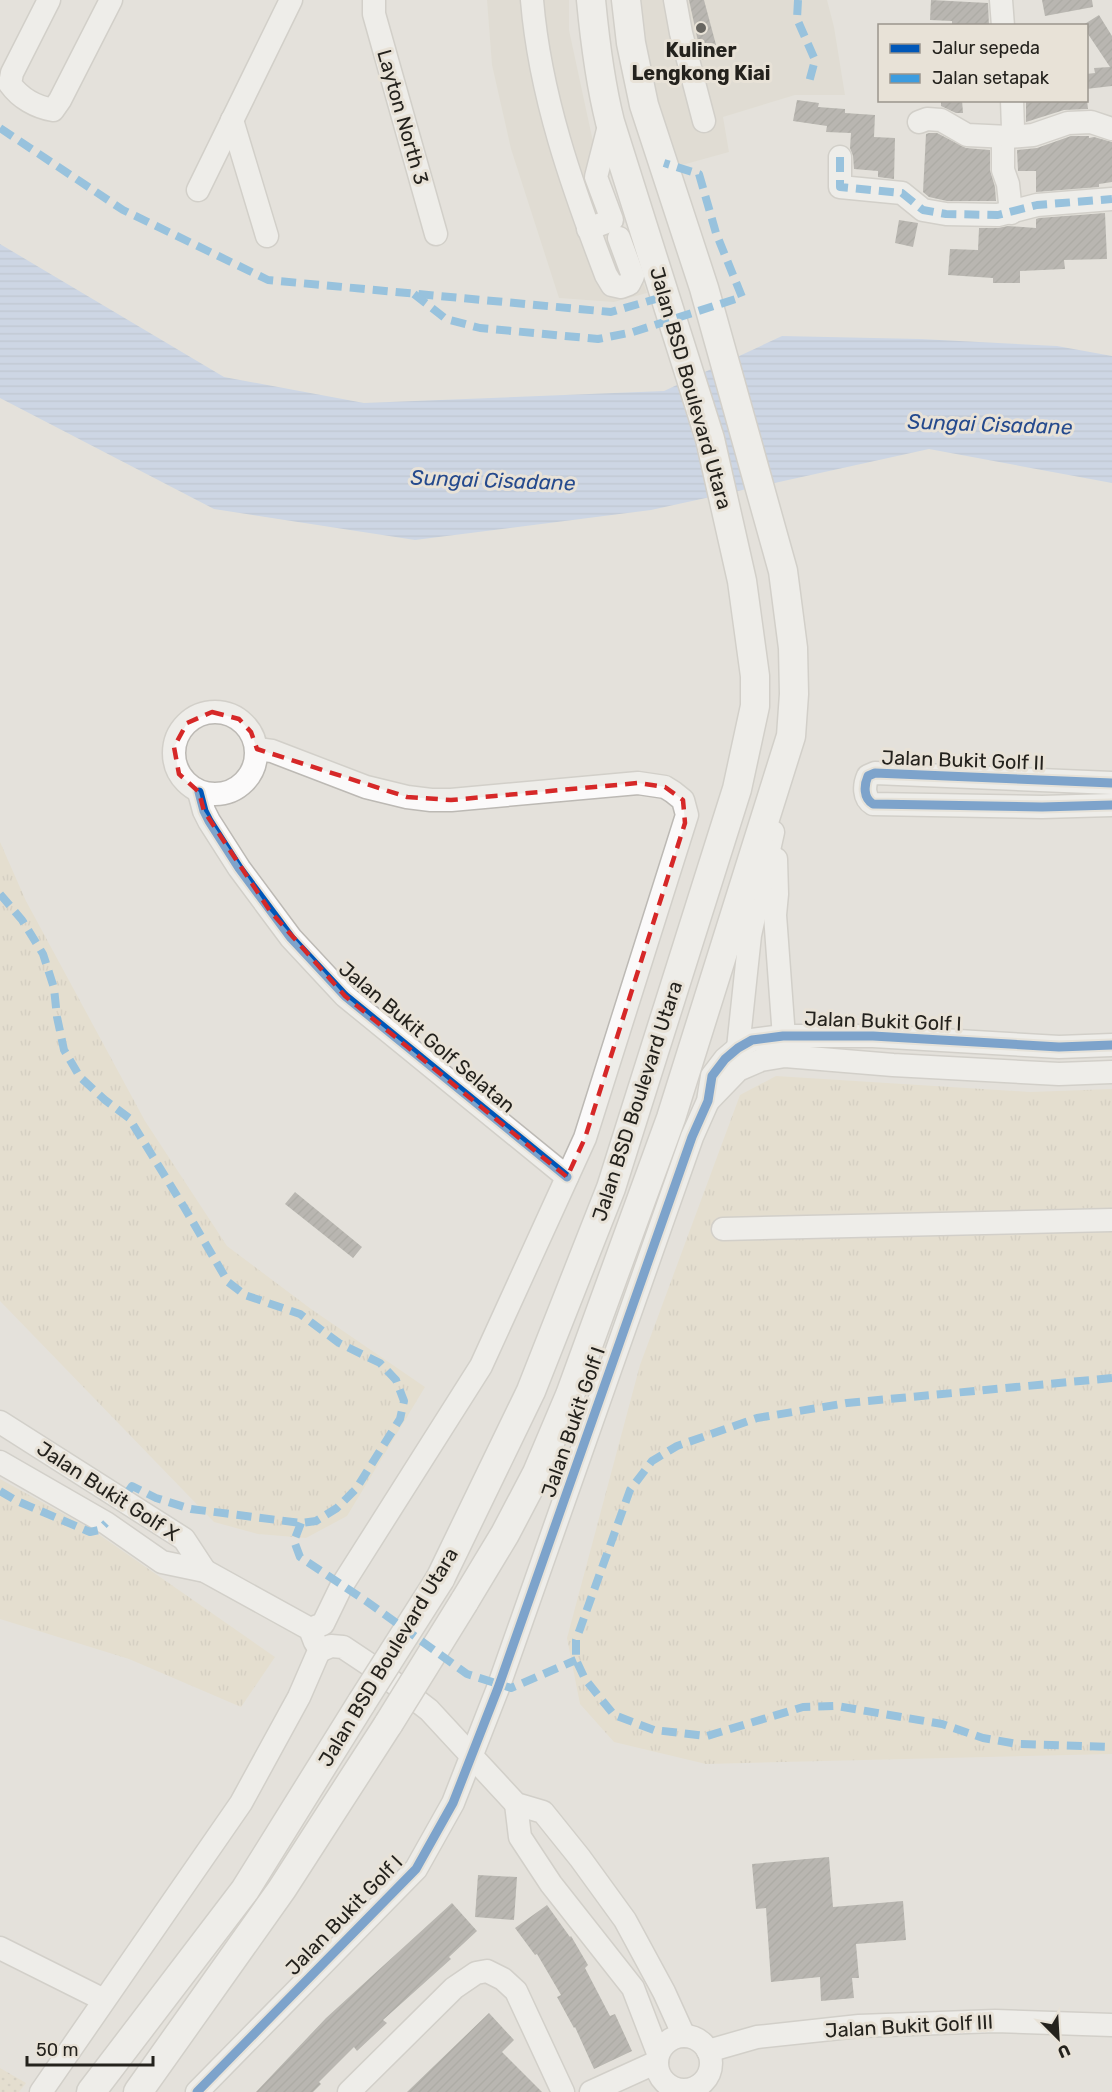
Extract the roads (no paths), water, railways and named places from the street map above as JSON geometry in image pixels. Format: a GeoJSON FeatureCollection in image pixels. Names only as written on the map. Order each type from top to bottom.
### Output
{"type":"FeatureCollection","features":[{"type":"Feature","properties":{"kind":"main road","name":"Jalan BSD Boulevard Utara"},"geometry":{"type":"LineString","coordinates":[[91,2092],[245,1890],[440,1579],[531,1391],[611,1188],[737,789],[755,706],[755,676],[742,581],[710,439],[610,122],[598,64],[591,0]]}},
{"type":"Feature","properties":{"kind":"main road","name":"Jalan BSD Boulevard Utara"},"geometry":{"type":"LineString","coordinates":[[138,2092],[282,1889],[464,1602],[505,1534],[537,1473],[574,1384],[671,1118],[791,736],[794,694],[793,648],[783,571],[704,288],[644,105],[631,43],[626,0]]}},
{"type":"Feature","properties":{"kind":"street"},"geometry":{"type":"LineString","coordinates":[[49,0],[12,73],[10,84],[17,94],[42,108],[53,110],[111,0]]}},
{"type":"Feature","properties":{"kind":"street"},"geometry":{"type":"LineString","coordinates":[[198,190],[291,0]]}},
{"type":"Feature","properties":{"kind":"street","name":"Layton North 3"},"geometry":{"type":"LineString","coordinates":[[374,0],[374,14],[436,234]]}},
{"type":"Feature","properties":{"kind":"street"},"geometry":{"type":"LineString","coordinates":[[532,0],[541,67],[573,189],[606,275],[612,285],[621,287],[629,284],[633,276],[619,238]]}},
{"type":"Feature","properties":{"kind":"street"},"geometry":{"type":"LineString","coordinates":[[675,0],[681,33],[704,121]]}},
{"type":"Feature","properties":{"kind":"street"},"geometry":{"type":"LineString","coordinates":[[1001,0],[1003,24]]}},
{"type":"Feature","properties":{"kind":"street"},"geometry":{"type":"LineString","coordinates":[[1011,213],[1008,184],[1003,170],[1006,137],[1013,128],[1012,102]]}},
{"type":"Feature","properties":{"kind":"street"},"geometry":{"type":"LineString","coordinates":[[919,122],[927,119],[941,120],[967,135],[1006,137],[1033,135],[1068,123],[1091,122],[1112,129]]}},
{"type":"Feature","properties":{"kind":"street"},"geometry":{"type":"LineString","coordinates":[[232,120],[267,236]]}},
{"type":"Feature","properties":{"kind":"street"},"geometry":{"type":"LineString","coordinates":[[588,229],[612,220],[596,177],[610,122]]}},
{"type":"Feature","properties":{"kind":"street"},"geometry":{"type":"LineString","coordinates":[[840,157],[840,187],[902,193],[923,210],[945,214],[998,215],[1037,205],[1112,199]]}},
{"type":"Feature","properties":{"kind":"street"},"geometry":{"type":"LineString","coordinates":[[212,712],[230,714],[251,732],[257,749],[253,770],[240,787],[220,794],[200,792],[184,781],[179,774],[174,756],[176,738],[195,717],[212,712]]}},
{"type":"Feature","properties":{"kind":"street","name":"Jalan Bukit Golf I"},"geometry":{"type":"LineString","coordinates":[[738,1048],[750,935],[791,736]]}},
{"type":"Feature","properties":{"kind":"street"},"geometry":{"type":"LineString","coordinates":[[41,2092],[242,1803],[325,1649],[317,1626],[481,1366],[585,1138],[687,815],[683,800],[665,787],[638,783],[431,800],[366,787],[284,755],[257,749]]}},
{"type":"Feature","properties":{"kind":"street","name":"Jalan Bukit Golf II"},"geometry":{"type":"LineString","coordinates":[[1112,783],[875,773],[868,776],[865,788],[867,798],[873,804],[1042,807],[1112,805]]}},
{"type":"Feature","properties":{"kind":"street","name":"Jalan Bukit Golf Selatan"},"geometry":{"type":"LineString","coordinates":[[200,792],[204,811],[209,821],[258,894],[291,938],[345,996],[567,1178]]}},
{"type":"Feature","properties":{"kind":"street","name":"Jalan Bukit Golf I"},"geometry":{"type":"LineString","coordinates":[[772,837],[776,862],[775,915],[784,1046]]}},
{"type":"Feature","properties":{"kind":"street","name":"Jalan Bukit Golf I"},"geometry":{"type":"LineString","coordinates":[[708,1101],[738,1070],[784,1046],[873,1036],[1059,1047],[1112,1045]]}},
{"type":"Feature","properties":{"kind":"street","name":"Jalan Bukit Golf I"},"geometry":{"type":"LineString","coordinates":[[197,2092],[416,1869],[453,1803],[506,1668],[692,1137],[708,1101],[712,1076],[725,1059],[752,1040],[893,1065],[1059,1074],[1112,1072]]}},
{"type":"Feature","properties":{"kind":"street"},"geometry":{"type":"LineString","coordinates":[[722,1230],[1112,1220]]}},
{"type":"Feature","properties":{"kind":"street","name":"Jalan Bukit Golf X"},"geometry":{"type":"LineString","coordinates":[[0,1422],[184,1539],[204,1571]]}},
{"type":"Feature","properties":{"kind":"street","name":"Jalan Bukit Golf X"},"geometry":{"type":"LineString","coordinates":[[0,1461],[106,1522],[162,1562],[204,1571],[317,1626]]}},
{"type":"Feature","properties":{"kind":"street"},"geometry":{"type":"LineString","coordinates":[[106,1522],[123,1499]]}},
{"type":"Feature","properties":{"kind":"street"},"geometry":{"type":"LineString","coordinates":[[325,1649],[343,1647],[417,1699],[516,1804],[543,1812],[625,1920],[664,1992],[684,2036]]}},
{"type":"Feature","properties":{"kind":"street"},"geometry":{"type":"LineString","coordinates":[[516,1804],[520,1837],[551,1884],[633,1988],[657,2058],[658,2071],[662,2079],[675,2090],[700,2085],[710,2072],[698,2040],[684,2036],[673,2038],[664,2044],[657,2058],[591,2092]]}},
{"type":"Feature","properties":{"kind":"street"},"geometry":{"type":"LineString","coordinates":[[0,1948],[104,2000]]}},
{"type":"Feature","properties":{"kind":"street"},"geometry":{"type":"LineString","coordinates":[[349,2092],[454,1988],[476,1973],[487,1971],[503,1979],[516,1991],[563,2092]]}},
{"type":"Feature","properties":{"kind":"street","name":"Jalan Bukit Golf III"},"geometry":{"type":"LineString","coordinates":[[710,2072],[757,2037],[859,2026],[995,2021],[1112,2025]]}},
{"type":"Feature","properties":{"kind":"water","name":"Sungai Cisadane"},"geometry":{"type":"Polygon","coordinates":[[[0,244],[224,377],[364,403],[664,391],[782,336],[920,339],[1057,346],[1112,356],[1112,483],[929,449],[651,510],[415,540],[214,509],[0,398],[0,244]]]}},
{"type":"Feature","properties":{"kind":"place","name":"Kuliner Lengkong Kiai"},"geometry":{"type":"Point","coordinates":[701,28]}}]}
